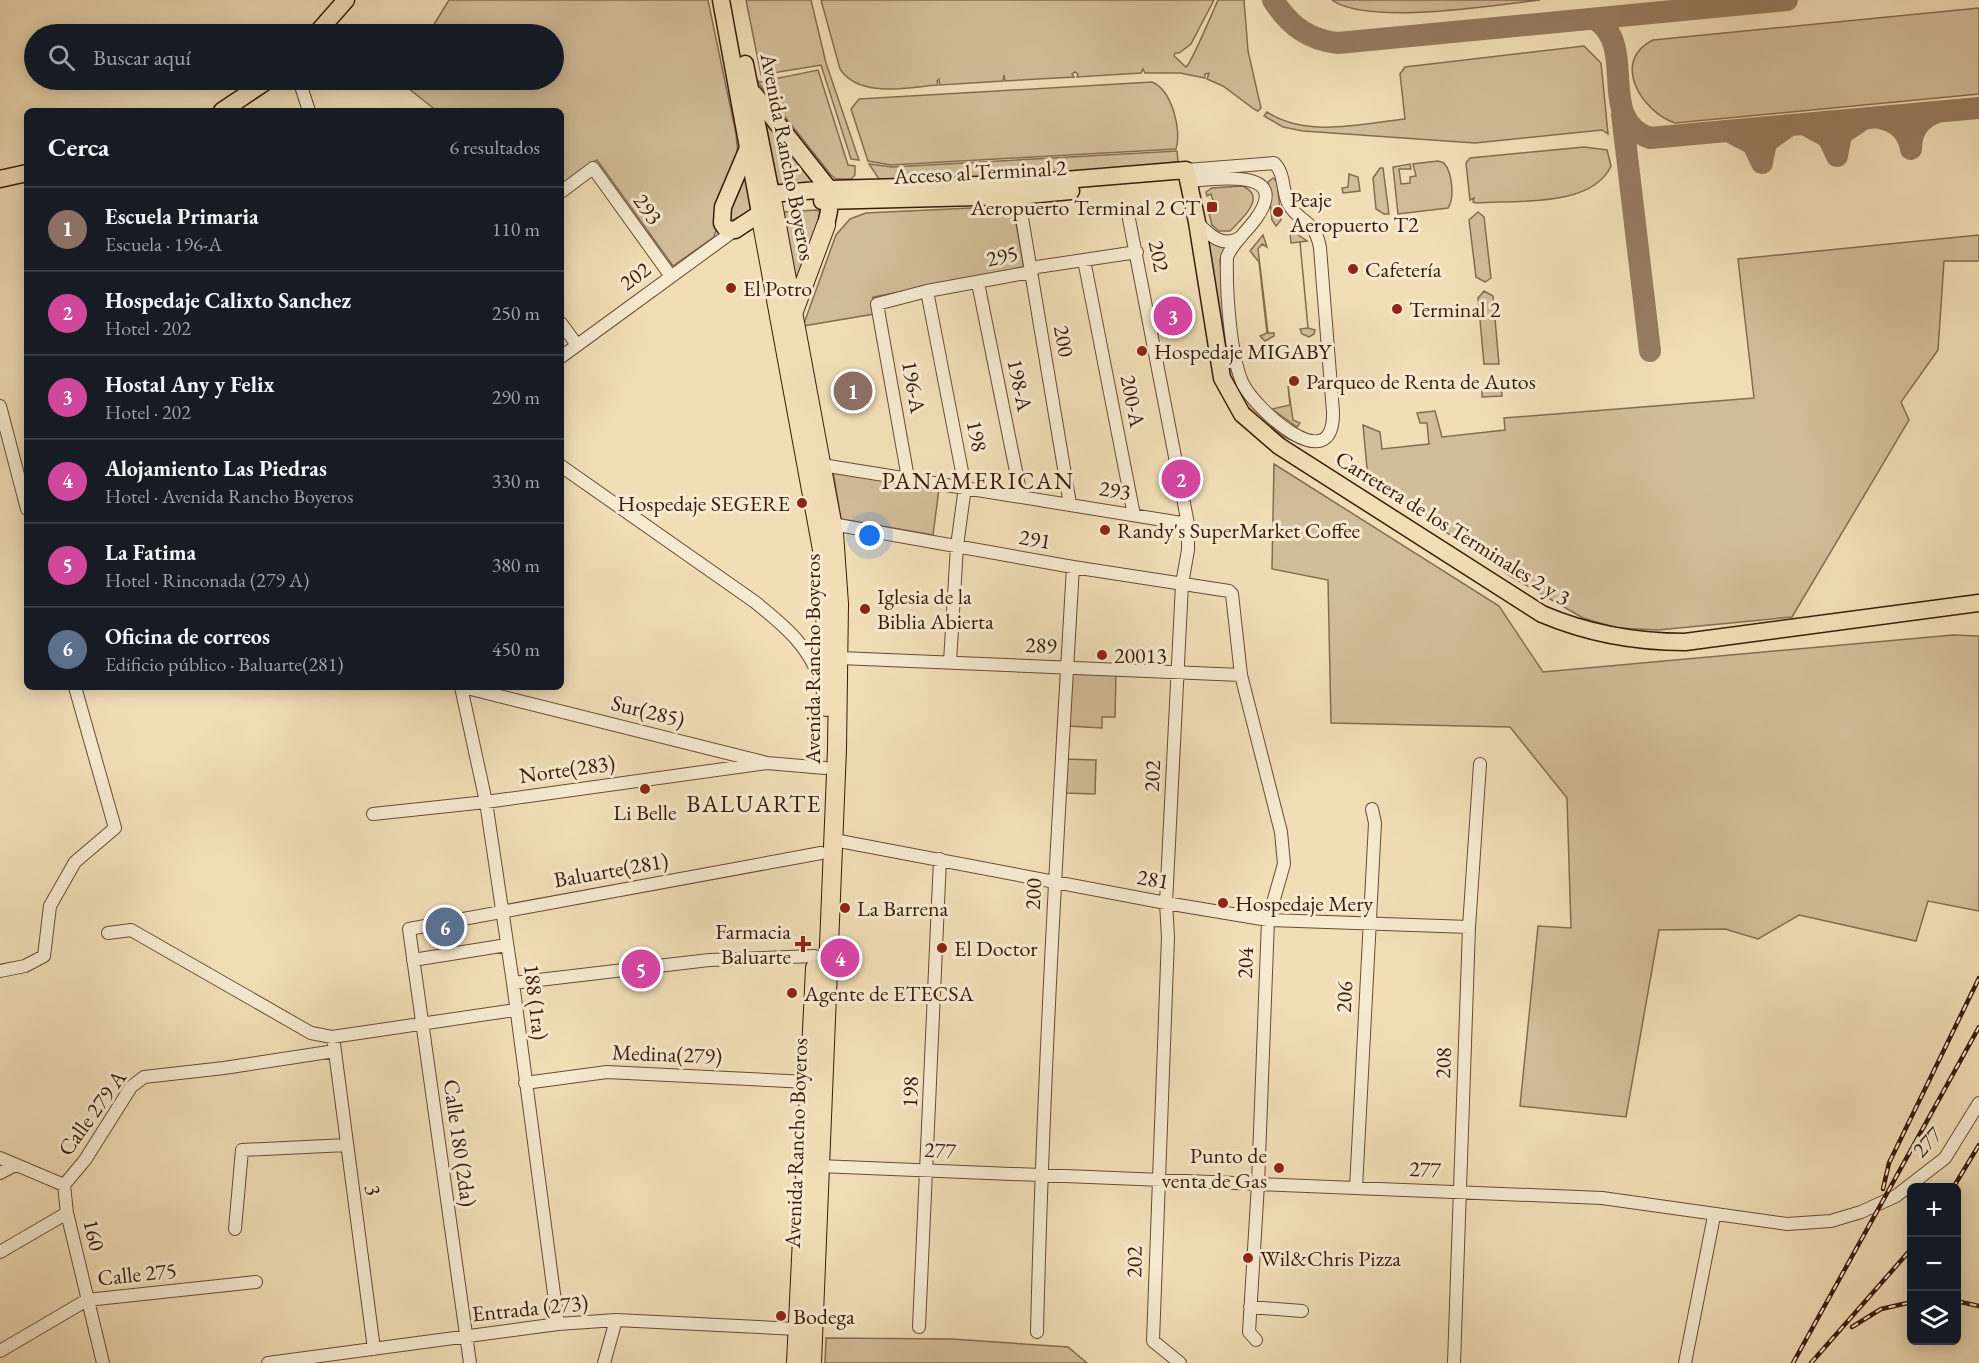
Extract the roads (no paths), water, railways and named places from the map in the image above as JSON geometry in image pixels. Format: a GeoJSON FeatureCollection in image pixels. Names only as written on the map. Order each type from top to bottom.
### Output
{"type":"FeatureCollection","features":[{"type":"Feature","properties":{"kind":"highway","name":"Avenida Rancho Boyeros"},"geometry":{"type":"LineString","coordinates":[[768,204],[793,313],[832,524],[837,563],[840,658],[827,846],[815,956],[796,1363]]}},
{"type":"Feature","properties":{"kind":"highway","name":"Avenida Rancho Boyeros"},"geometry":{"type":"LineString","coordinates":[[768,204],[825,566],[827,846],[812,1363]]}},
{"type":"Feature","properties":{"kind":"highway"},"geometry":{"type":"LineString","coordinates":[[793,313],[825,225]]}},
{"type":"Feature","properties":{"kind":"main road"},"geometry":{"type":"LineString","coordinates":[[325,24],[346,0]]}},
{"type":"Feature","properties":{"kind":"main road","name":"Avenida Rancho Boyeros"},"geometry":{"type":"LineString","coordinates":[[721,0],[749,146],[768,204]]}},
{"type":"Feature","properties":{"kind":"main road","name":"Avenida Rancho Boyeros"},"geometry":{"type":"LineString","coordinates":[[732,0],[768,204]]}},
{"type":"Feature","properties":{"kind":"main road"},"geometry":{"type":"LineString","coordinates":[[748,82],[764,108],[829,195],[825,225]]}},
{"type":"Feature","properties":{"kind":"main road"},"geometry":{"type":"LineString","coordinates":[[226,108],[253,90]]}},
{"type":"Feature","properties":{"kind":"main road"},"geometry":{"type":"LineString","coordinates":[[749,146],[723,207],[729,228],[768,204]]}},
{"type":"Feature","properties":{"kind":"main road"},"geometry":{"type":"LineString","coordinates":[[0,179],[24,174]]}},
{"type":"Feature","properties":{"kind":"main road","name":"Acceso al Terminal 2"},"geometry":{"type":"LineString","coordinates":[[829,195],[852,200],[1017,190],[1187,176]]}},
{"type":"Feature","properties":{"kind":"main road","name":"Carretera de los Terminales 2 y 3"},"geometry":{"type":"LineString","coordinates":[[1187,176],[1197,222],[1216,353],[1222,378],[1242,414],[1288,453],[1542,614],[1571,626],[1604,635],[1658,642],[1685,642],[1979,603]]}},
{"type":"Feature","properties":{"kind":"main road","name":"Acceso al Terminal 2"},"geometry":{"type":"LineString","coordinates":[[768,204],[829,195],[1017,190]]}},
{"type":"Feature","properties":{"kind":"main road"},"geometry":{"type":"LineString","coordinates":[[825,225],[842,206],[852,200]]}},
{"type":"Feature","properties":{"kind":"street"},"geometry":{"type":"LineString","coordinates":[[303,90],[308,108]]}},
{"type":"Feature","properties":{"kind":"street"},"geometry":{"type":"LineString","coordinates":[[1274,163],[1279,168],[1288,204],[1315,230],[1321,259],[1333,412],[1331,429],[1321,440],[1302,439],[1282,426],[1255,402],[1239,376],[1232,336],[1227,255],[1265,205],[1265,193],[1260,186],[1243,177],[1187,176],[1274,163]]}},
{"type":"Feature","properties":{"kind":"street","name":"293"},"geometry":{"type":"LineString","coordinates":[[564,190],[593,168],[670,275]]}},
{"type":"Feature","properties":{"kind":"street","name":"200"},"geometry":{"type":"LineString","coordinates":[[1017,190],[1070,504]]}},
{"type":"Feature","properties":{"kind":"street","name":"202"},"geometry":{"type":"LineString","coordinates":[[1129,219],[1188,524],[1188,550],[1182,584],[1166,903],[1168,937],[1157,1181],[1153,1341],[1180,1363]]}},
{"type":"Feature","properties":{"kind":"street"},"geometry":{"type":"LineString","coordinates":[[1197,222],[1209,234],[1221,241],[1233,241],[1242,236]]}},
{"type":"Feature","properties":{"kind":"street","name":"202"},"geometry":{"type":"LineString","coordinates":[[564,355],[715,244],[729,228]]}},
{"type":"Feature","properties":{"kind":"street","name":"295"},"geometry":{"type":"LineString","coordinates":[[877,304],[927,291],[1031,272],[1037,267],[1137,252]]}},
{"type":"Feature","properties":{"kind":"street","name":"200-A"},"geometry":{"type":"LineString","coordinates":[[1084,260],[1134,515]]}},
{"type":"Feature","properties":{"kind":"street","name":"198-A"},"geometry":{"type":"LineString","coordinates":[[978,283],[1021,496]]}},
{"type":"Feature","properties":{"kind":"street","name":"198"},"geometry":{"type":"LineString","coordinates":[[927,291],[965,487],[957,546],[950,662]]}},
{"type":"Feature","properties":{"kind":"street","name":"196-A"},"geometry":{"type":"LineString","coordinates":[[877,304],[908,478]]}},
{"type":"Feature","properties":{"kind":"street"},"geometry":{"type":"LineString","coordinates":[[564,328],[577,345]]}},
{"type":"Feature","properties":{"kind":"street"},"geometry":{"type":"LineString","coordinates":[[0,406],[24,498]]}},
{"type":"Feature","properties":{"kind":"street","name":"293"},"geometry":{"type":"LineString","coordinates":[[822,465],[1188,524]]}},
{"type":"Feature","properties":{"kind":"street"},"geometry":{"type":"LineString","coordinates":[[564,468],[780,623],[812,658],[827,700]]}},
{"type":"Feature","properties":{"kind":"street","name":"291"},"geometry":{"type":"LineString","coordinates":[[832,524],[1073,567],[1231,592]]}},
{"type":"Feature","properties":{"kind":"street","name":"200"},"geometry":{"type":"LineString","coordinates":[[1037,1332],[1041,1175],[1054,882],[1073,567]]}},
{"type":"Feature","properties":{"kind":"street","name":"204"},"geometry":{"type":"LineString","coordinates":[[1231,592],[1241,675],[1281,832],[1284,864],[1268,920],[1258,1184],[1249,1332],[1256,1340]]}},
{"type":"Feature","properties":{"kind":"street","name":"289"},"geometry":{"type":"LineString","coordinates":[[840,658],[1241,675]]}},
{"type":"Feature","properties":{"kind":"street"},"geometry":{"type":"LineString","coordinates":[[0,971],[25,966],[44,956],[50,906],[75,862],[115,828],[76,690]]}},
{"type":"Feature","properties":{"kind":"street","name":"188 (1ra)"},"geometry":{"type":"LineString","coordinates":[[463,690],[486,802],[513,983],[558,1324]]}},
{"type":"Feature","properties":{"kind":"street","name":"Sur(285)"},"geometry":{"type":"LineString","coordinates":[[474,690],[767,763],[825,768]]}},
{"type":"Feature","properties":{"kind":"street","name":"Norte(283)"},"geometry":{"type":"LineString","coordinates":[[373,814],[486,802],[767,763]]}},
{"type":"Feature","properties":{"kind":"street","name":"208"},"geometry":{"type":"LineString","coordinates":[[1454,1363],[1469,927],[1480,764]]}},
{"type":"Feature","properties":{"kind":"street","name":"206"},"geometry":{"type":"LineString","coordinates":[[1356,1188],[1375,823],[1372,809]]}},
{"type":"Feature","properties":{"kind":"street","name":"281"},"geometry":{"type":"LineString","coordinates":[[827,846],[940,859],[1166,903],[1268,920],[1369,921],[1469,927]]}},
{"type":"Feature","properties":{"kind":"street","name":"Baluarte(281)"},"geometry":{"type":"LineString","coordinates":[[409,929],[827,846]]}},
{"type":"Feature","properties":{"kind":"street","name":"198"},"geometry":{"type":"LineString","coordinates":[[919,1327],[940,859]]}},
{"type":"Feature","properties":{"kind":"street","name":"Calle 180 (2da)"},"geometry":{"type":"LineString","coordinates":[[409,929],[470,1363]]}},
{"type":"Feature","properties":{"kind":"street"},"geometry":{"type":"LineString","coordinates":[[108,933],[131,930],[311,1033],[332,1036],[515,1010]]}},
{"type":"Feature","properties":{"kind":"street"},"geometry":{"type":"LineString","coordinates":[[413,960],[507,945]]}},
{"type":"Feature","properties":{"kind":"street"},"geometry":{"type":"LineString","coordinates":[[513,983],[709,960],[815,956]]}},
{"type":"Feature","properties":{"kind":"street","name":"3"},"geometry":{"type":"LineString","coordinates":[[332,1036],[374,1349]]}},
{"type":"Feature","properties":{"kind":"street","name":"Calle 279 A"},"geometry":{"type":"LineString","coordinates":[[0,1158],[64,1185],[85,1160],[131,1087],[144,1077],[224,1068],[335,1050]]}},
{"type":"Feature","properties":{"kind":"street","name":"Medina(279)"},"geometry":{"type":"LineString","coordinates":[[525,1083],[607,1072],[808,1082]]}},
{"type":"Feature","properties":{"kind":"street","name":"277"},"geometry":{"type":"LineString","coordinates":[[819,1166],[1602,1198],[1714,1216],[1787,1224],[1831,1221],[1861,1212],[1896,1196],[1940,1163],[1969,1123],[1979,1103]]}},
{"type":"Feature","properties":{"kind":"street"},"geometry":{"type":"LineString","coordinates":[[235,1229],[242,1150],[347,1145]]}},
{"type":"Feature","properties":{"kind":"street"},"geometry":{"type":"LineString","coordinates":[[0,1173],[15,1165]]}},
{"type":"Feature","properties":{"kind":"street","name":"160"},"geometry":{"type":"LineString","coordinates":[[64,1185],[67,1213],[104,1363]]}},
{"type":"Feature","properties":{"kind":"street"},"geometry":{"type":"LineString","coordinates":[[0,1252],[67,1213]]}},
{"type":"Feature","properties":{"kind":"street"},"geometry":{"type":"LineString","coordinates":[[1685,1363],[1714,1216]]}},
{"type":"Feature","properties":{"kind":"street","name":"Calle 275"},"geometry":{"type":"LineString","coordinates":[[0,1351],[87,1300],[256,1282]]}},
{"type":"Feature","properties":{"kind":"street"},"geometry":{"type":"LineString","coordinates":[[1251,1307],[1302,1311]]}},
{"type":"Feature","properties":{"kind":"street"},"geometry":{"type":"LineString","coordinates":[[604,1363],[616,1320]]}},
{"type":"Feature","properties":{"kind":"street","name":"Entrada (273)"},"geometry":{"type":"LineString","coordinates":[[268,1363],[558,1324],[616,1320],[797,1329]]}},
{"type":"Feature","properties":{"kind":"railway"},"geometry":{"type":"LineString","coordinates":[[1883,1189],[1889,1163],[1979,978]]}},
{"type":"Feature","properties":{"kind":"railway"},"geometry":{"type":"LineString","coordinates":[[1793,1363],[1979,1027]]}},
{"type":"Feature","properties":{"kind":"railway"},"geometry":{"type":"LineString","coordinates":[[1956,1183],[1979,1145]]}},
{"type":"Feature","properties":{"kind":"railway"},"geometry":{"type":"LineString","coordinates":[[1811,1363],[1907,1254]]}},
{"type":"Feature","properties":{"kind":"railway"},"geometry":{"type":"LineString","coordinates":[[1961,1302],[1979,1306]]}},
{"type":"Feature","properties":{"kind":"railway"},"geometry":{"type":"LineString","coordinates":[[1852,1327],[1881,1309],[1907,1303]]}},
{"type":"Feature","properties":{"kind":"place","name":"Aeropuerto Terminal 2 CT"},"geometry":{"type":"Point","coordinates":[1212,207]}},
{"type":"Feature","properties":{"kind":"place","name":"Peaje Aeropuerto T2"},"geometry":{"type":"Point","coordinates":[1278,212]}},
{"type":"Feature","properties":{"kind":"place","name":"Cafetería"},"geometry":{"type":"Point","coordinates":[1353,269]}},
{"type":"Feature","properties":{"kind":"place","name":"El Potro"},"geometry":{"type":"Point","coordinates":[731,288]}},
{"type":"Feature","properties":{"kind":"place","name":"Terminal 2"},"geometry":{"type":"Point","coordinates":[1397,309]}},
{"type":"Feature","properties":{"kind":"place","name":"Hostal Any y Felix"},"geometry":{"type":"Point","coordinates":[1173,316]}},
{"type":"Feature","properties":{"kind":"place","name":"Hospedaje MIGABY"},"geometry":{"type":"Point","coordinates":[1142,351]}},
{"type":"Feature","properties":{"kind":"place","name":"Parqueo de Renta de Autos"},"geometry":{"type":"Point","coordinates":[1294,381]}},
{"type":"Feature","properties":{"kind":"place","name":"Escuela Primaria"},"geometry":{"type":"Point","coordinates":[853,391]}},
{"type":"Feature","properties":{"kind":"place","name":"Hospedaje Calixto Sanchez"},"geometry":{"type":"Point","coordinates":[1181,479]}},
{"type":"Feature","properties":{"kind":"place","name":"Hospedaje SEGERE"},"geometry":{"type":"Point","coordinates":[802,503]}},
{"type":"Feature","properties":{"kind":"place","name":"Randy's SuperMarket Coffee"},"geometry":{"type":"Point","coordinates":[1105,530]}},
{"type":"Feature","properties":{"kind":"place","name":"Iglesia de la Biblia Abierta"},"geometry":{"type":"Point","coordinates":[865,609]}},
{"type":"Feature","properties":{"kind":"place","name":"20013"},"geometry":{"type":"Point","coordinates":[1102,655]}},
{"type":"Feature","properties":{"kind":"place","name":"Li Belle"},"geometry":{"type":"Point","coordinates":[645,789]}},
{"type":"Feature","properties":{"kind":"place","name":"Hospedaje Mery"},"geometry":{"type":"Point","coordinates":[1223,903]}},
{"type":"Feature","properties":{"kind":"place","name":"La Barrena"},"geometry":{"type":"Point","coordinates":[845,908]}},
{"type":"Feature","properties":{"kind":"place","name":"Oficina de correos"},"geometry":{"type":"Point","coordinates":[445,927]}},
{"type":"Feature","properties":{"kind":"place","name":"Farmacia Baluarte"},"geometry":{"type":"Point","coordinates":[803,944]}},
{"type":"Feature","properties":{"kind":"place","name":"El Doctor"},"geometry":{"type":"Point","coordinates":[942,948]}},
{"type":"Feature","properties":{"kind":"place","name":"Alojamiento Las Piedras"},"geometry":{"type":"Point","coordinates":[840,958]}},
{"type":"Feature","properties":{"kind":"place","name":"La Fatima"},"geometry":{"type":"Point","coordinates":[641,969]}},
{"type":"Feature","properties":{"kind":"place","name":"Agente de ETECSA"},"geometry":{"type":"Point","coordinates":[792,993]}},
{"type":"Feature","properties":{"kind":"place","name":"Punto de venta de Gas"},"geometry":{"type":"Point","coordinates":[1279,1168]}},
{"type":"Feature","properties":{"kind":"place","name":"Wil&Chris Pizza"},"geometry":{"type":"Point","coordinates":[1248,1258]}},
{"type":"Feature","properties":{"kind":"place","name":"Bodega"},"geometry":{"type":"Point","coordinates":[781,1316]}},
{"type":"Feature","properties":{"kind":"district","name":"PANAMERICAN"},"geometry":{"type":"Point","coordinates":[978,480]}},
{"type":"Feature","properties":{"kind":"district","name":"BALUARTE"},"geometry":{"type":"Point","coordinates":[754,803]}}]}
